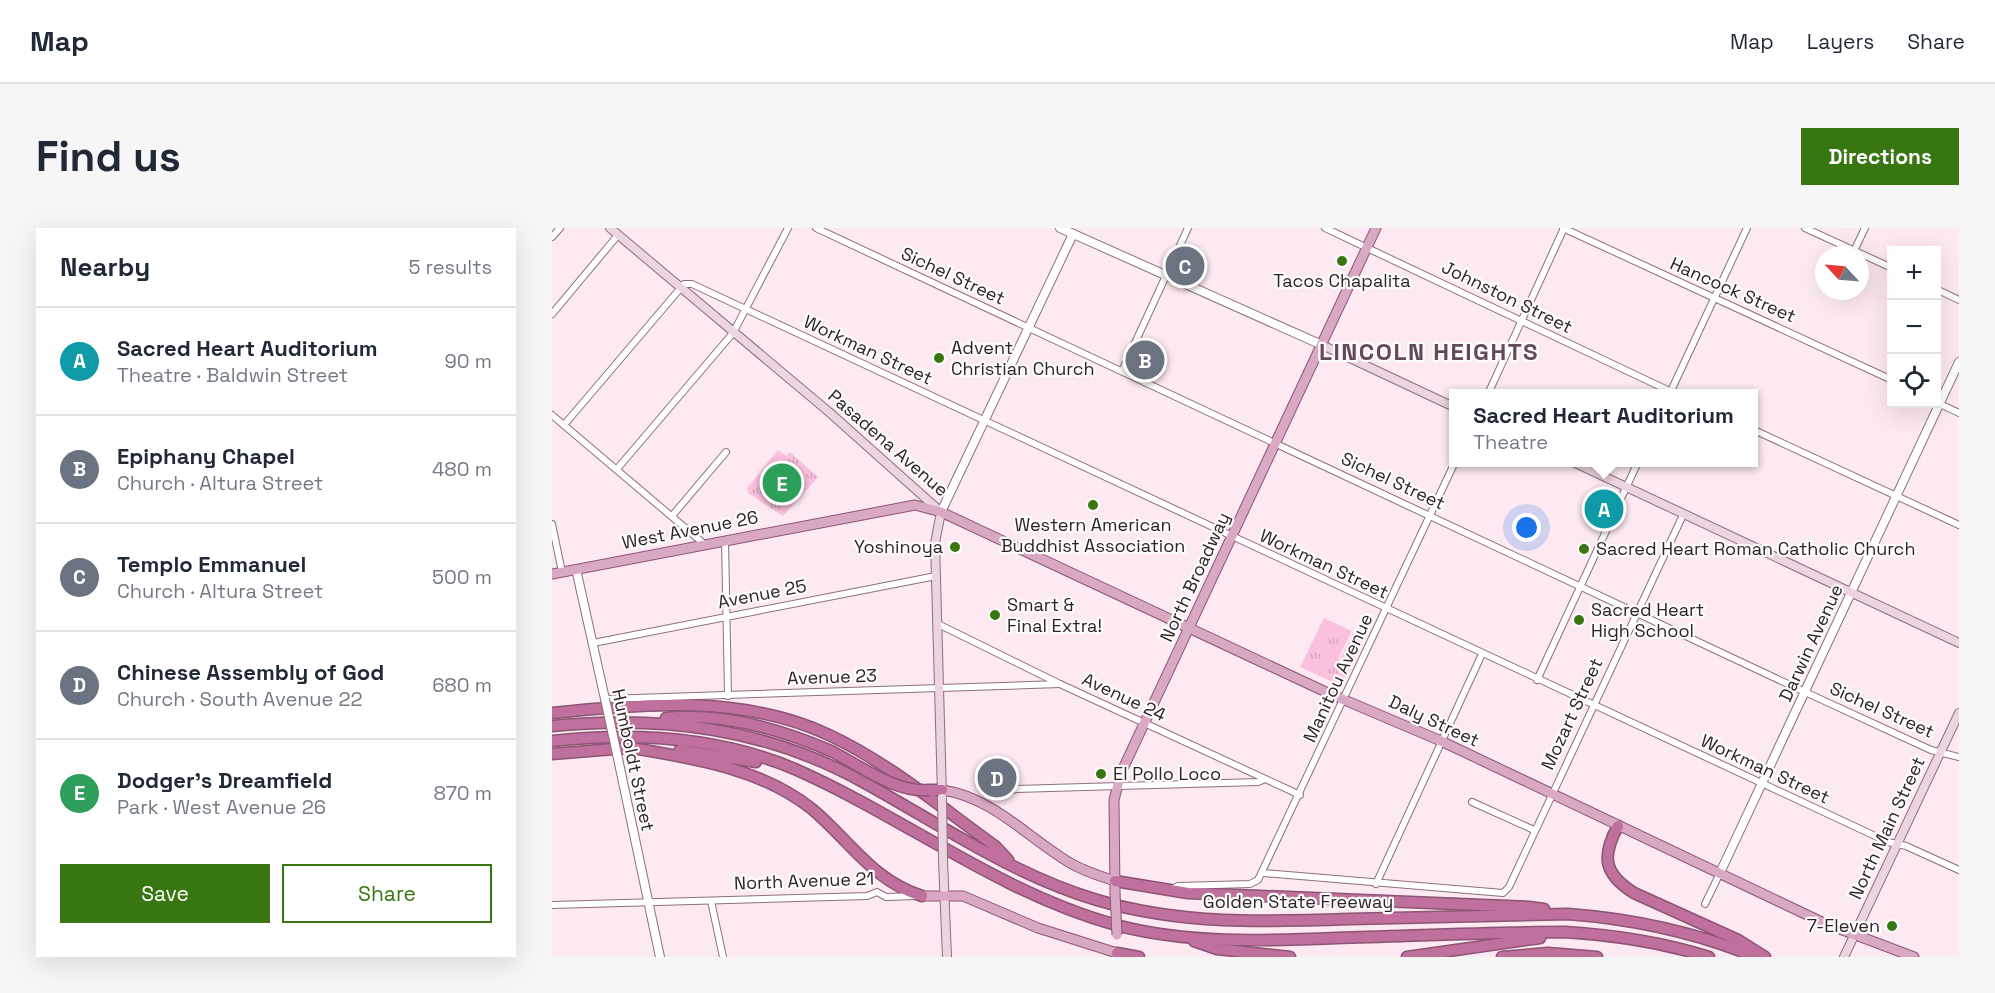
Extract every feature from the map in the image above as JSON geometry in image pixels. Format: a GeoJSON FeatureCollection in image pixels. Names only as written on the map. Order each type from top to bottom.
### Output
{"type":"FeatureCollection","features":[{"type":"Feature","properties":{"kind":"highway"},"geometry":{"type":"LineString","coordinates":[[552,713],[707,706],[738,708],[797,722],[827,734],[867,755],[995,846],[1014,867]]}},
{"type":"Feature","properties":{"kind":"highway"},"geometry":{"type":"LineString","coordinates":[[634,721],[686,716],[721,719],[778,731],[831,752],[892,783],[914,790],[929,790],[942,794]]}},
{"type":"Feature","properties":{"kind":"highway","name":"Golden State Freeway"},"geometry":{"type":"LineString","coordinates":[[552,726],[634,721],[712,728],[759,738],[788,747],[863,782],[1041,880],[1098,900],[1174,917],[1219,921],[1568,914],[1614,917],[1701,936],[1756,957]]}},
{"type":"Feature","properties":{"kind":"highway","name":"Golden State Freeway"},"geometry":{"type":"LineString","coordinates":[[552,741],[642,736],[698,741],[760,757],[795,769],[848,795],[1011,886],[1119,926],[1177,935],[1269,940],[1565,933],[1633,939],[1709,957]]}},
{"type":"Feature","properties":{"kind":"highway"},"geometry":{"type":"LineString","coordinates":[[552,754],[622,751],[697,752],[795,769]]}},
{"type":"Feature","properties":{"kind":"highway"},"geometry":{"type":"LineString","coordinates":[[622,751],[683,756],[764,780],[811,809],[890,883],[922,896]]}},
{"type":"Feature","properties":{"kind":"highway"},"geometry":{"type":"LineString","coordinates":[[1618,826],[1607,851],[1608,864],[1619,884],[1738,940],[1765,957]]}},
{"type":"Feature","properties":{"kind":"highway"},"geometry":{"type":"LineString","coordinates":[[1115,887],[1380,902],[1529,906],[1568,914]]}},
{"type":"Feature","properties":{"kind":"highway"},"geometry":{"type":"LineString","coordinates":[[1407,957],[1565,933]]}},
{"type":"Feature","properties":{"kind":"highway"},"geometry":{"type":"LineString","coordinates":[[1177,935],[1216,949],[1290,957]]}},
{"type":"Feature","properties":{"kind":"highway"},"geometry":{"type":"LineString","coordinates":[[1502,957],[1548,953],[1597,957]]}},
{"type":"Feature","properties":{"kind":"highway"},"geometry":{"type":"LineString","coordinates":[[1117,955],[1139,957]]}},
{"type":"Feature","properties":{"kind":"main road","name":"Pasadena Avenue"},"geometry":{"type":"LineString","coordinates":[[610,228],[829,412],[941,512],[936,532],[936,576],[946,957]]}},
{"type":"Feature","properties":{"kind":"main road","name":"North Broadway"},"geometry":{"type":"LineString","coordinates":[[1117,955],[1114,800],[1117,787],[1376,228]]}},
{"type":"Feature","properties":{"kind":"main road"},"geometry":{"type":"LineString","coordinates":[[1322,345],[1449,405]]}},
{"type":"Feature","properties":{"kind":"main road"},"geometry":{"type":"LineString","coordinates":[[1583,467],[1959,643]]}},
{"type":"Feature","properties":{"kind":"main road","name":"West Avenue 26"},"geometry":{"type":"LineString","coordinates":[[557,573],[703,543],[915,505],[941,512]]}},
{"type":"Feature","properties":{"kind":"main road","name":"Daly Street"},"geometry":{"type":"LineString","coordinates":[[941,512],[1345,700],[1442,741],[1719,875],[1854,936],[1914,957]]}},
{"type":"Feature","properties":{"kind":"main road","name":"North Main Street"},"geometry":{"type":"LineString","coordinates":[[1844,957],[1959,713]]}},
{"type":"Feature","properties":{"kind":"main road"},"geometry":{"type":"LineString","coordinates":[[942,794],[960,793],[984,803],[1072,863],[1115,887]]}},
{"type":"Feature","properties":{"kind":"main road","name":"North Avenue 21"},"geometry":{"type":"LineString","coordinates":[[922,896],[944,894],[979,901],[1038,928],[1117,955]]}},
{"type":"Feature","properties":{"kind":"street"},"geometry":{"type":"LineString","coordinates":[[552,237],[560,228]]}},
{"type":"Feature","properties":{"kind":"street"},"geometry":{"type":"LineString","coordinates":[[617,469],[733,333],[788,228]]}},
{"type":"Feature","properties":{"kind":"street","name":"Sichel Street"},"geometry":{"type":"LineString","coordinates":[[816,228],[1805,692],[1941,752],[1959,757]]}},
{"type":"Feature","properties":{"kind":"street"},"geometry":{"type":"LineString","coordinates":[[1060,228],[1165,277],[1322,345]]}},
{"type":"Feature","properties":{"kind":"street"},"geometry":{"type":"LineString","coordinates":[[1122,371],[1188,228]]}},
{"type":"Feature","properties":{"kind":"street","name":"Johnston Street"},"geometry":{"type":"LineString","coordinates":[[1325,228],[1664,389]]}},
{"type":"Feature","properties":{"kind":"street"},"geometry":{"type":"LineString","coordinates":[[1490,389],[1564,228]]}},
{"type":"Feature","properties":{"kind":"street","name":"Hancock Street"},"geometry":{"type":"LineString","coordinates":[[1564,228],[1887,378]]}},
{"type":"Feature","properties":{"kind":"street"},"geometry":{"type":"LineString","coordinates":[[1674,389],[1747,228]]}},
{"type":"Feature","properties":{"kind":"street"},"geometry":{"type":"LineString","coordinates":[[1805,228],[1843,246]]}},
{"type":"Feature","properties":{"kind":"street"},"geometry":{"type":"LineString","coordinates":[[1856,246],[1865,228]]}},
{"type":"Feature","properties":{"kind":"street"},"geometry":{"type":"LineString","coordinates":[[941,512],[1073,234]]}},
{"type":"Feature","properties":{"kind":"street"},"geometry":{"type":"LineString","coordinates":[[552,314],[618,235]]}},
{"type":"Feature","properties":{"kind":"street"},"geometry":{"type":"LineString","coordinates":[[1869,258],[1887,266]]}},
{"type":"Feature","properties":{"kind":"street","name":"Workman Street"},"geometry":{"type":"LineString","coordinates":[[680,288],[684,284],[692,285],[1592,707],[1888,842],[1898,844],[1959,870]]}},
{"type":"Feature","properties":{"kind":"street"},"geometry":{"type":"LineString","coordinates":[[564,425],[680,288]]}},
{"type":"Feature","properties":{"kind":"street"},"geometry":{"type":"LineString","coordinates":[[1941,291],[1959,300]]}},
{"type":"Feature","properties":{"kind":"street","name":"Darwin Avenue"},"geometry":{"type":"LineString","coordinates":[[1941,397],[1959,362]]}},
{"type":"Feature","properties":{"kind":"street"},"geometry":{"type":"LineString","coordinates":[[1941,404],[1959,413]]}},
{"type":"Feature","properties":{"kind":"street","name":"Darwin Avenue"},"geometry":{"type":"LineString","coordinates":[[1705,904],[1936,408]]}},
{"type":"Feature","properties":{"kind":"street"},"geometry":{"type":"LineString","coordinates":[[552,415],[703,543]]}},
{"type":"Feature","properties":{"kind":"street"},"geometry":{"type":"LineString","coordinates":[[1758,432],[1959,525]]}},
{"type":"Feature","properties":{"kind":"street"},"geometry":{"type":"LineString","coordinates":[[672,516],[726,452]]}},
{"type":"Feature","properties":{"kind":"street","name":"Manitou Avenue"},"geometry":{"type":"LineString","coordinates":[[1263,873],[1453,467]]}},
{"type":"Feature","properties":{"kind":"street"},"geometry":{"type":"LineString","coordinates":[[1537,680],[1636,467]]}},
{"type":"Feature","properties":{"kind":"street","name":"Mozart Street"},"geometry":{"type":"LineString","coordinates":[[1376,884],[1503,893],[1508,888],[1683,515]]}},
{"type":"Feature","properties":{"kind":"street"},"geometry":{"type":"LineString","coordinates":[[552,524],[557,573]]}},
{"type":"Feature","properties":{"kind":"street"},"geometry":{"type":"LineString","coordinates":[[725,540],[728,696]]}},
{"type":"Feature","properties":{"kind":"street","name":"Humboldt Street"},"geometry":{"type":"LineString","coordinates":[[576,569],[604,699],[622,751],[647,902],[660,957]]}},
{"type":"Feature","properties":{"kind":"street","name":"Avenue 25"},"geometry":{"type":"LineString","coordinates":[[593,643],[936,576]]}},
{"type":"Feature","properties":{"kind":"street","name":"Avenue 24"},"geometry":{"type":"LineString","coordinates":[[938,624],[1060,684],[1300,795]]}},
{"type":"Feature","properties":{"kind":"street"},"geometry":{"type":"LineString","coordinates":[[1169,891],[1178,886],[1250,884],[1258,880],[1263,873],[1376,884],[1482,654]]}},
{"type":"Feature","properties":{"kind":"street","name":"Avenue 23"},"geometry":{"type":"LineString","coordinates":[[604,699],[1060,684]]}},
{"type":"Feature","properties":{"kind":"street"},"geometry":{"type":"LineString","coordinates":[[995,794],[1016,789],[1258,782],[1264,779]]}},
{"type":"Feature","properties":{"kind":"street"},"geometry":{"type":"LineString","coordinates":[[1472,802],[1534,830]]}},
{"type":"Feature","properties":{"kind":"street","name":"North Avenue 21"},"geometry":{"type":"LineString","coordinates":[[552,905],[867,896],[877,892],[886,897],[922,896]]}},
{"type":"Feature","properties":{"kind":"street"},"geometry":{"type":"LineString","coordinates":[[711,901],[723,957]]}},
{"type":"Feature","properties":{"kind":"green space"},"geometry":{"type":"Polygon","coordinates":[[[778,450],[786,456],[790,452],[818,477],[783,516],[748,493],[747,488],[778,450]]]}},
{"type":"Feature","properties":{"kind":"green space"},"geometry":{"type":"Polygon","coordinates":[[[1324,618],[1352,631],[1338,659],[1350,666],[1341,686],[1300,667],[1324,618]]]}},
{"type":"Feature","properties":{"kind":"green space"},"geometry":{"type":"Polygon","coordinates":[[[1353,633],[1363,638],[1351,664],[1340,659],[1353,633]]]}},
{"type":"Feature","properties":{"kind":"place","name":"Tacos Chapalita"},"geometry":{"type":"Point","coordinates":[1342,261]}},
{"type":"Feature","properties":{"kind":"place","name":"Templo Emmanuel"},"geometry":{"type":"Point","coordinates":[1185,266]}},
{"type":"Feature","properties":{"kind":"place","name":"Advent Christian Church"},"geometry":{"type":"Point","coordinates":[939,358]}},
{"type":"Feature","properties":{"kind":"place","name":"Epiphany Chapel"},"geometry":{"type":"Point","coordinates":[1145,360]}},
{"type":"Feature","properties":{"kind":"place","name":"Dodger's Dreamfield"},"geometry":{"type":"Point","coordinates":[782,483]}},
{"type":"Feature","properties":{"kind":"place","name":"Western American Buddhist Association"},"geometry":{"type":"Point","coordinates":[1093,505]}},
{"type":"Feature","properties":{"kind":"place","name":"Sacred Heart Auditorium"},"geometry":{"type":"Point","coordinates":[1604,509]}},
{"type":"Feature","properties":{"kind":"place","name":"Yoshinoya"},"geometry":{"type":"Point","coordinates":[955,547]}},
{"type":"Feature","properties":{"kind":"place","name":"Sacred Heart Roman Catholic Church"},"geometry":{"type":"Point","coordinates":[1584,549]}},
{"type":"Feature","properties":{"kind":"place","name":"Smart & Final Extra!"},"geometry":{"type":"Point","coordinates":[995,615]}},
{"type":"Feature","properties":{"kind":"place","name":"Sacred Heart High School"},"geometry":{"type":"Point","coordinates":[1579,620]}},
{"type":"Feature","properties":{"kind":"place","name":"El Pollo Loco"},"geometry":{"type":"Point","coordinates":[1101,774]}},
{"type":"Feature","properties":{"kind":"place","name":"Chinese Assembly of God"},"geometry":{"type":"Point","coordinates":[997,778]}},
{"type":"Feature","properties":{"kind":"place","name":"7-Eleven"},"geometry":{"type":"Point","coordinates":[1892,926]}},
{"type":"Feature","properties":{"kind":"district","name":"LINCOLN HEIGHTS"},"geometry":{"type":"Point","coordinates":[1429,352]}}]}
